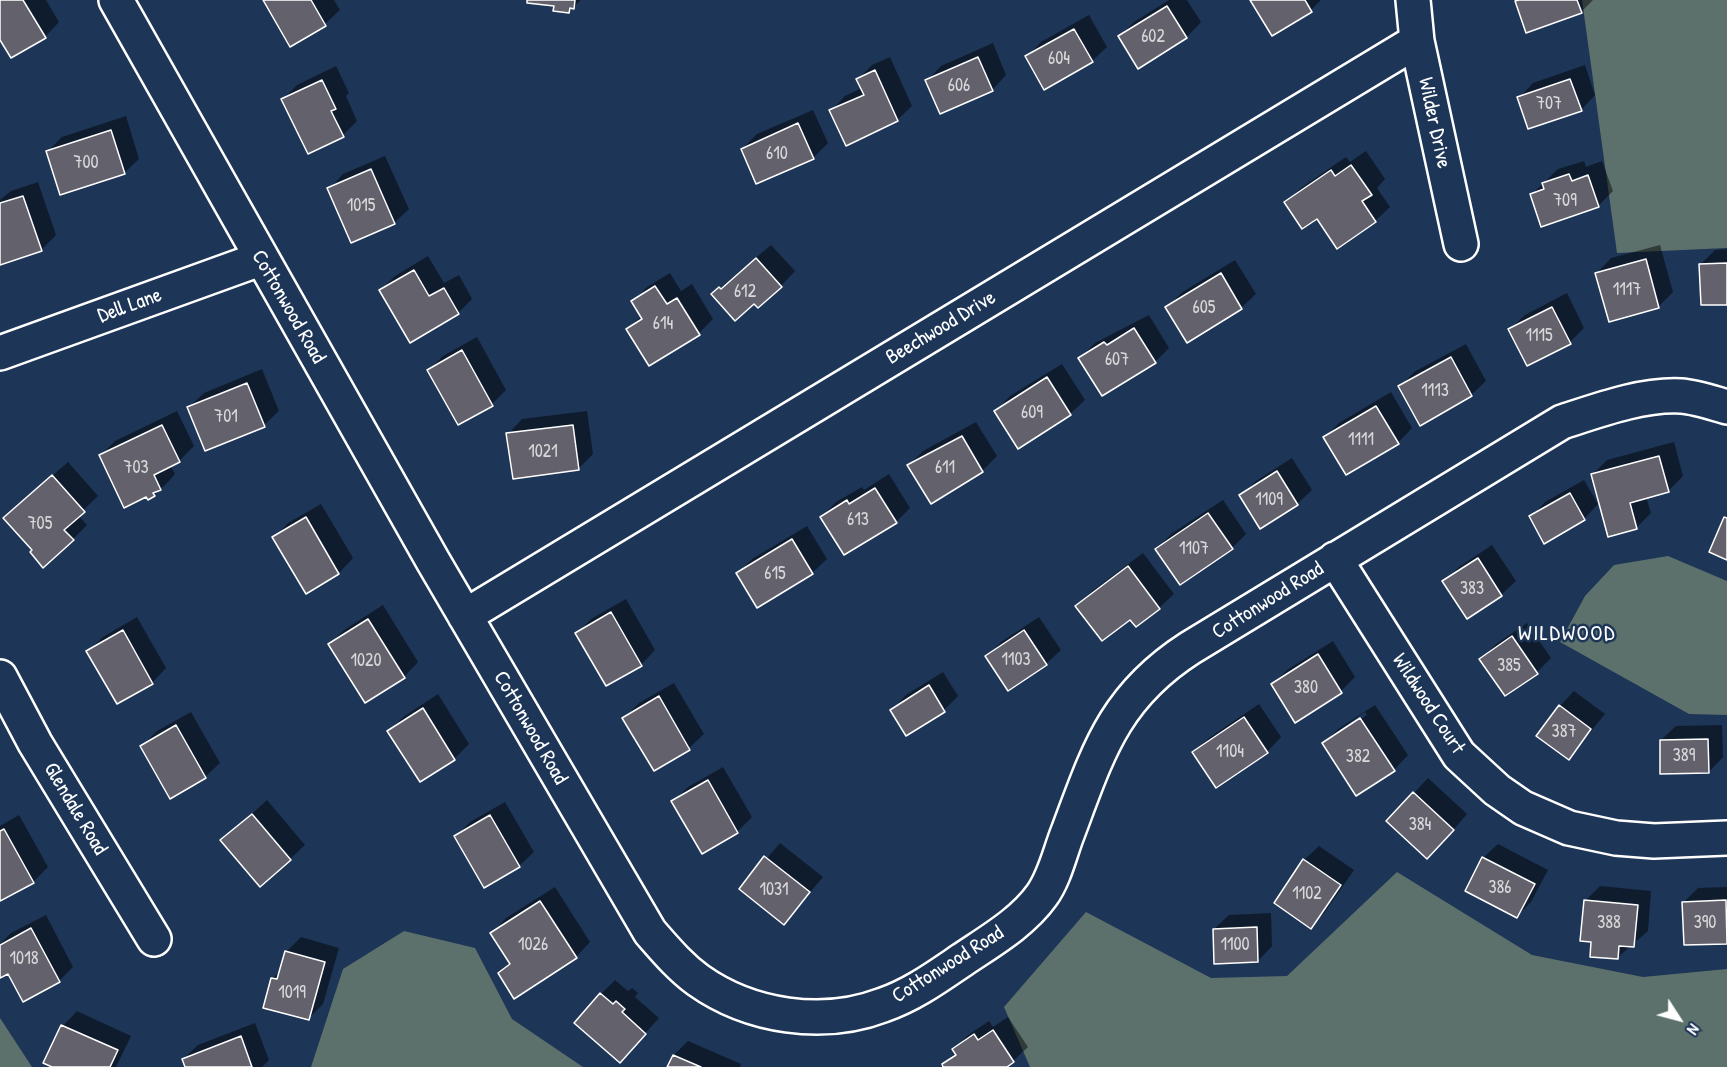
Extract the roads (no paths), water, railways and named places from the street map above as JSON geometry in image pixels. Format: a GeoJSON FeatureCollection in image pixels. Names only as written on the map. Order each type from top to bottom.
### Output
{"type":"FeatureCollection","features":[{"type":"Feature","properties":{"kind":"street","name":"Cottonwood Road"},"geometry":{"type":"LineString","coordinates":[[116,0],[260,259],[650,932],[675,962],[699,981],[732,1000],[769,1012],[815,1018],[846,1015],[883,1006],[918,989],[1015,924],[1044,892],[1100,747],[1130,701],[1145,684],[1177,657],[1562,422],[1601,409],[1682,396],[1727,407]]}},
{"type":"Feature","properties":{"kind":"street","name":"Wilder Drive"},"geometry":{"type":"LineString","coordinates":[[1413,0],[1417,41],[1461,244]]}},
{"type":"Feature","properties":{"kind":"street","name":"Beechwood Drive"},"geometry":{"type":"LineString","coordinates":[[465,616],[1417,41]]}},
{"type":"Feature","properties":{"kind":"street","name":"Dell Lane"},"geometry":{"type":"LineString","coordinates":[[0,353],[260,259]]}},
{"type":"Feature","properties":{"kind":"street","name":"Wildwood Court"},"geometry":{"type":"LineString","coordinates":[[1335,559],[1459,755],[1497,790],[1523,808],[1569,828],[1616,838],[1654,841],[1727,838]]}},
{"type":"Feature","properties":{"kind":"street","name":"Glendale Road"},"geometry":{"type":"LineString","coordinates":[[0,677],[35,742],[154,939]]}},
{"type":"Feature","properties":{"kind":"district","name":"WILDWOOD"},"geometry":{"type":"Point","coordinates":[1567,634]}}]}
